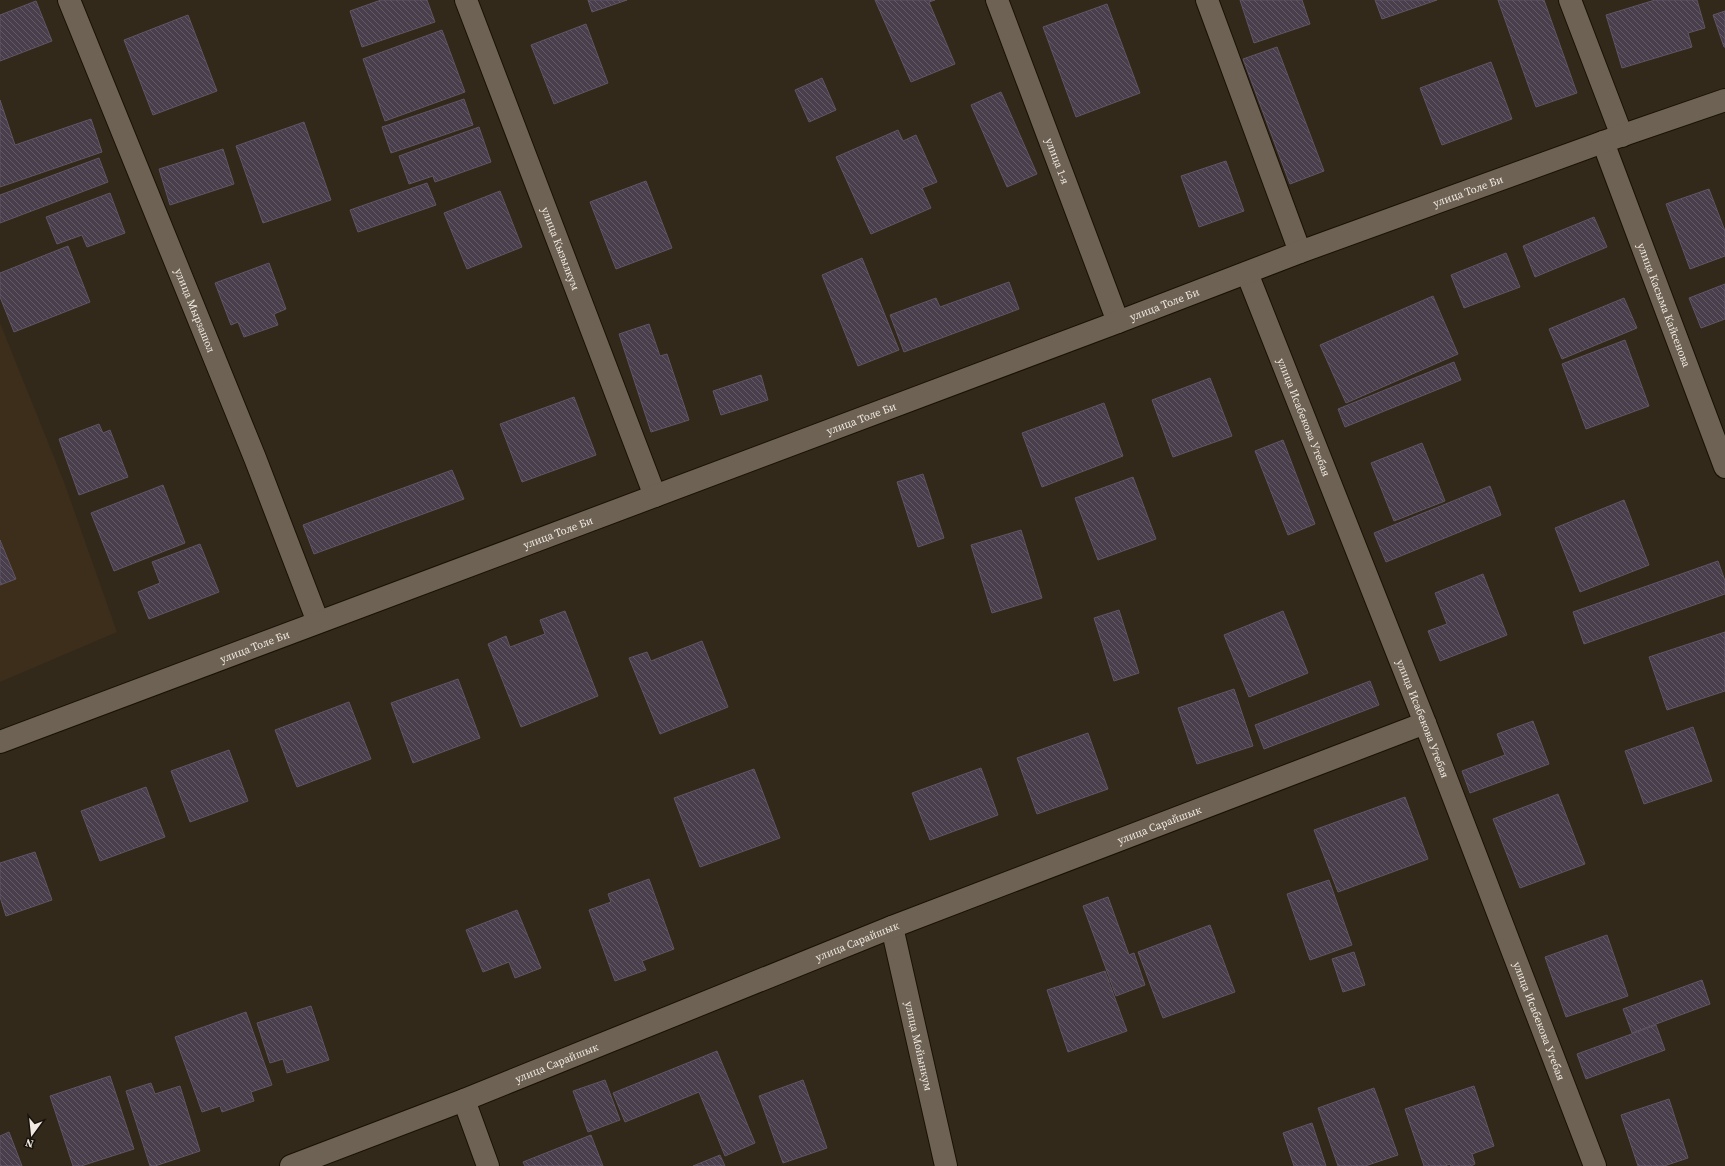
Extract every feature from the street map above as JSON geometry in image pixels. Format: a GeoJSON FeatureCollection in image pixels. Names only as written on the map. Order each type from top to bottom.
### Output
{"type":"FeatureCollection","features":[{"type":"Feature","properties":{"kind":"street","name":"улица Мырзашол"},"geometry":{"type":"LineString","coordinates":[[69,0],[169,250],[255,458],[318,622]]}},
{"type":"Feature","properties":{"kind":"street","name":"улица Кызылкум"},"geometry":{"type":"LineString","coordinates":[[466,0],[655,496]]}},
{"type":"Feature","properties":{"kind":"street","name":"улица 1-я"},"geometry":{"type":"LineString","coordinates":[[998,0],[1118,322]]}},
{"type":"Feature","properties":{"kind":"street"},"geometry":{"type":"LineString","coordinates":[[1207,0],[1300,252]]}},
{"type":"Feature","properties":{"kind":"street","name":"улица Касыма Кайсенова"},"geometry":{"type":"LineString","coordinates":[[1570,0],[1613,139],[1725,467]]}},
{"type":"Feature","properties":{"kind":"street","name":"улица Толе Би"},"geometry":{"type":"LineString","coordinates":[[0,742],[1118,322],[1300,252],[1725,100]]}},
{"type":"Feature","properties":{"kind":"street","name":"улица Исабекова Утебая"},"geometry":{"type":"LineString","coordinates":[[1247,273],[1426,723],[1595,1166]]}},
{"type":"Feature","properties":{"kind":"street","name":"улица Сарайшык"},"geometry":{"type":"LineString","coordinates":[[291,1166],[464,1100],[892,927],[1426,723]]}},
{"type":"Feature","properties":{"kind":"street","name":"улица Мойынкум"},"geometry":{"type":"LineString","coordinates":[[892,927],[946,1166]]}},
{"type":"Feature","properties":{"kind":"street"},"geometry":{"type":"LineString","coordinates":[[464,1100],[488,1166]]}},
{"type":"Feature","properties":{"kind":"shaded area"},"geometry":{"type":"Polygon","coordinates":[[[0,323],[64,482],[117,632],[0,682],[0,323]]]}},
{"type":"Feature","properties":{"kind":"building"},"geometry":{"type":"Polygon","coordinates":[[[381,0],[427,0],[435,22],[362,47],[350,11],[381,0]]]}},
{"type":"Feature","properties":{"kind":"building"},"geometry":{"type":"Polygon","coordinates":[[[588,0],[627,0],[592,12],[588,0]]]}},
{"type":"Feature","properties":{"kind":"building"},"geometry":{"type":"Polygon","coordinates":[[[875,0],[935,0],[929,2],[955,64],[911,82],[875,0]]]}},
{"type":"Feature","properties":{"kind":"building"},"geometry":{"type":"Polygon","coordinates":[[[1240,0],[1302,0],[1310,24],[1254,43],[1240,0]]]}},
{"type":"Feature","properties":{"kind":"building"},"geometry":{"type":"Polygon","coordinates":[[[1375,0],[1437,0],[1382,19],[1375,0]]]}},
{"type":"Feature","properties":{"kind":"building"},"geometry":{"type":"Polygon","coordinates":[[[1498,0],[1544,0],[1577,93],[1536,107],[1498,0]]]}},
{"type":"Feature","properties":{"kind":"building"},"geometry":{"type":"Polygon","coordinates":[[[1655,0],[1697,0],[1705,28],[1688,33],[1692,47],[1622,68],[1606,15],[1655,0]]]}},
{"type":"Feature","properties":{"kind":"building"},"geometry":{"type":"Polygon","coordinates":[[[36,1],[52,41],[0,61],[0,15],[36,1]]]}},
{"type":"Feature","properties":{"kind":"building"},"geometry":{"type":"Polygon","coordinates":[[[1107,4],[1140,93],[1076,117],[1043,27],[1107,4]]]}},
{"type":"Feature","properties":{"kind":"building"},"geometry":{"type":"Polygon","coordinates":[[[1725,11],[1725,47],[1724,47],[1713,15],[1725,11]]]}},
{"type":"Feature","properties":{"kind":"building"},"geometry":{"type":"Polygon","coordinates":[[[188,15],[217,91],[153,115],[124,40],[188,15]]]}},
{"type":"Feature","properties":{"kind":"building"},"geometry":{"type":"Polygon","coordinates":[[[586,24],[608,83],[554,104],[531,45],[586,24]]]}},
{"type":"Feature","properties":{"kind":"building"},"geometry":{"type":"Polygon","coordinates":[[[442,30],[465,92],[385,121],[363,59],[442,30]]]}},
{"type":"Feature","properties":{"kind":"building"},"geometry":{"type":"Polygon","coordinates":[[[1277,47],[1324,171],[1290,184],[1243,59],[1277,47]]]}},
{"type":"Feature","properties":{"kind":"building"},"geometry":{"type":"Polygon","coordinates":[[[1491,62],[1512,119],[1442,145],[1420,88],[1491,62]]]}},
{"type":"Feature","properties":{"kind":"building"},"geometry":{"type":"Polygon","coordinates":[[[822,78],[836,110],[809,122],[795,90],[822,78]]]}},
{"type":"Feature","properties":{"kind":"building"},"geometry":{"type":"Polygon","coordinates":[[[1001,92],[1037,174],[1007,187],[971,105],[1001,92]]]}},
{"type":"Feature","properties":{"kind":"building"},"geometry":{"type":"Polygon","coordinates":[[[464,99],[473,125],[391,153],[382,127],[464,99]]]}},
{"type":"Feature","properties":{"kind":"building"},"geometry":{"type":"Polygon","coordinates":[[[0,100],[15,145],[91,119],[102,152],[0,187],[0,100]]]}},
{"type":"Feature","properties":{"kind":"building"},"geometry":{"type":"Polygon","coordinates":[[[304,122],[331,200],[263,223],[236,146],[304,122]]]}},
{"type":"Feature","properties":{"kind":"building"},"geometry":{"type":"Polygon","coordinates":[[[479,127],[491,162],[435,182],[433,176],[409,184],[399,156],[479,127]]]}},
{"type":"Feature","properties":{"kind":"building"},"geometry":{"type":"Polygon","coordinates":[[[898,130],[903,141],[916,135],[937,182],[922,188],[931,208],[871,234],[836,157],[898,130]]]}},
{"type":"Feature","properties":{"kind":"building"},"geometry":{"type":"Polygon","coordinates":[[[223,149],[234,184],[170,205],[159,169],[223,149]]]}},
{"type":"Feature","properties":{"kind":"building"},"geometry":{"type":"Polygon","coordinates":[[[99,158],[108,182],[0,223],[0,195],[99,158]]]}},
{"type":"Feature","properties":{"kind":"building"},"geometry":{"type":"Polygon","coordinates":[[[1226,161],[1244,211],[1199,227],[1181,176],[1226,161]]]}},
{"type":"Feature","properties":{"kind":"building"},"geometry":{"type":"Polygon","coordinates":[[[646,181],[672,248],[616,269],[590,202],[646,181]]]}},
{"type":"Feature","properties":{"kind":"building"},"geometry":{"type":"Polygon","coordinates":[[[427,183],[436,205],[358,232],[350,210],[427,183]]]}},
{"type":"Feature","properties":{"kind":"building"},"geometry":{"type":"Polygon","coordinates":[[[1709,189],[1725,231],[1725,256],[1690,269],[1666,204],[1709,189]]]}},
{"type":"Feature","properties":{"kind":"building"},"geometry":{"type":"Polygon","coordinates":[[[500,191],[522,247],[467,269],[444,213],[500,191]]]}},
{"type":"Feature","properties":{"kind":"building"},"geometry":{"type":"Polygon","coordinates":[[[110,193],[125,233],[87,247],[82,235],[57,244],[46,217],[110,193]]]}},
{"type":"Feature","properties":{"kind":"building"},"geometry":{"type":"Polygon","coordinates":[[[1594,217],[1607,247],[1535,277],[1523,246],[1594,217]]]}},
{"type":"Feature","properties":{"kind":"building"},"geometry":{"type":"Polygon","coordinates":[[[68,246],[90,302],[14,332],[0,297],[0,273],[68,246]]]}},
{"type":"Feature","properties":{"kind":"building"},"geometry":{"type":"Polygon","coordinates":[[[1506,253],[1520,287],[1464,308],[1451,275],[1506,253]]]}},
{"type":"Feature","properties":{"kind":"building"},"geometry":{"type":"Polygon","coordinates":[[[862,258],[899,350],[858,366],[822,275],[862,258]]]}},
{"type":"Feature","properties":{"kind":"building"},"geometry":{"type":"Polygon","coordinates":[[[269,263],[286,309],[274,314],[278,325],[244,337],[238,322],[231,325],[215,283],[269,263]]]}},
{"type":"Feature","properties":{"kind":"building"},"geometry":{"type":"Polygon","coordinates":[[[1009,282],[1019,309],[904,352],[890,315],[936,298],[940,307],[1009,282]]]}},
{"type":"Feature","properties":{"kind":"building"},"geometry":{"type":"Polygon","coordinates":[[[1725,284],[1725,319],[1701,328],[1689,298],[1725,284]]]}},
{"type":"Feature","properties":{"kind":"building"},"geometry":{"type":"Polygon","coordinates":[[[1433,296],[1458,354],[1346,403],[1320,345],[1433,296]]]}},
{"type":"Feature","properties":{"kind":"building"},"geometry":{"type":"Polygon","coordinates":[[[1624,298],[1637,328],[1562,359],[1549,329],[1624,298]]]}},
{"type":"Feature","properties":{"kind":"building"},"geometry":{"type":"Polygon","coordinates":[[[649,324],[660,356],[667,354],[689,420],[651,432],[619,334],[649,324]]]}},
{"type":"Feature","properties":{"kind":"building"},"geometry":{"type":"Polygon","coordinates":[[[1625,340],[1649,406],[1586,429],[1562,364],[1625,340]]]}},
{"type":"Feature","properties":{"kind":"building"},"geometry":{"type":"Polygon","coordinates":[[[1454,362],[1461,380],[1345,427],[1338,409],[1454,362]]]}},
{"type":"Feature","properties":{"kind":"building"},"geometry":{"type":"Polygon","coordinates":[[[761,375],[768,400],[721,415],[713,391],[761,375]]]}},
{"type":"Feature","properties":{"kind":"building"},"geometry":{"type":"Polygon","coordinates":[[[1210,378],[1232,436],[1173,457],[1152,400],[1210,378]]]}},
{"type":"Feature","properties":{"kind":"building"},"geometry":{"type":"Polygon","coordinates":[[[574,397],[596,455],[522,482],[500,424],[574,397]]]}},
{"type":"Feature","properties":{"kind":"building"},"geometry":{"type":"Polygon","coordinates":[[[1104,403],[1123,456],[1042,487],[1022,433],[1104,403]]]}},
{"type":"Feature","properties":{"kind":"building"},"geometry":{"type":"Polygon","coordinates":[[[99,424],[103,433],[110,430],[128,477],[79,495],[59,439],[99,424]]]}},
{"type":"Feature","properties":{"kind":"building"},"geometry":{"type":"Polygon","coordinates":[[[1283,440],[1315,524],[1288,535],[1255,451],[1283,440]]]}},
{"type":"Feature","properties":{"kind":"building"},"geometry":{"type":"Polygon","coordinates":[[[1422,443],[1445,501],[1394,521],[1371,463],[1422,443]]]}},
{"type":"Feature","properties":{"kind":"building"},"geometry":{"type":"Polygon","coordinates":[[[452,470],[464,499],[314,554],[303,525],[452,470]]]}},
{"type":"Feature","properties":{"kind":"building"},"geometry":{"type":"Polygon","coordinates":[[[923,474],[944,538],[918,547],[897,482],[923,474]]]}},
{"type":"Feature","properties":{"kind":"building"},"geometry":{"type":"Polygon","coordinates":[[[1133,477],[1156,539],[1098,560],[1075,498],[1133,477]]]}},
{"type":"Feature","properties":{"kind":"building"},"geometry":{"type":"Polygon","coordinates":[[[163,485],[185,543],[114,571],[91,513],[163,485]]]}},
{"type":"Feature","properties":{"kind":"building"},"geometry":{"type":"Polygon","coordinates":[[[1490,486],[1501,515],[1386,562],[1374,533],[1490,486]]]}},
{"type":"Feature","properties":{"kind":"building"},"geometry":{"type":"Polygon","coordinates":[[[1624,500],[1649,565],[1580,592],[1555,528],[1624,500]]]}},
{"type":"Feature","properties":{"kind":"building"},"geometry":{"type":"Polygon","coordinates":[[[1021,530],[1042,598],[992,613],[971,545],[1021,530]]]}},
{"type":"Feature","properties":{"kind":"building"},"geometry":{"type":"Polygon","coordinates":[[[0,540],[16,579],[0,585],[0,540]]]}},
{"type":"Feature","properties":{"kind":"building"},"geometry":{"type":"Polygon","coordinates":[[[200,544],[219,592],[149,619],[138,592],[160,583],[152,562],[200,544]]]}},
{"type":"Feature","properties":{"kind":"building"},"geometry":{"type":"Polygon","coordinates":[[[1718,561],[1725,581],[1725,594],[1584,644],[1573,612],[1718,561]]]}},
{"type":"Feature","properties":{"kind":"building"},"geometry":{"type":"Polygon","coordinates":[[[1483,574],[1507,635],[1440,661],[1428,631],[1447,624],[1435,593],[1483,574]]]}},
{"type":"Feature","properties":{"kind":"building"},"geometry":{"type":"Polygon","coordinates":[[[1119,610],[1139,673],[1114,681],[1094,618],[1119,610]]]}},
{"type":"Feature","properties":{"kind":"building"},"geometry":{"type":"Polygon","coordinates":[[[565,611],[598,696],[521,727],[488,644],[506,636],[510,647],[545,634],[540,620],[565,611]]]}},
{"type":"Feature","properties":{"kind":"building"},"geometry":{"type":"Polygon","coordinates":[[[1283,611],[1308,673],[1249,697],[1224,635],[1283,611]]]}},
{"type":"Feature","properties":{"kind":"building"},"geometry":{"type":"Polygon","coordinates":[[[1725,632],[1725,691],[1667,710],[1649,657],[1725,632]]]}},
{"type":"Feature","properties":{"kind":"building"},"geometry":{"type":"Polygon","coordinates":[[[702,641],[728,707],[660,734],[629,658],[647,652],[651,661],[702,641]]]}},
{"type":"Feature","properties":{"kind":"building"},"geometry":{"type":"Polygon","coordinates":[[[458,679],[480,738],[413,763],[391,703],[458,679]]]}},
{"type":"Feature","properties":{"kind":"building"},"geometry":{"type":"Polygon","coordinates":[[[1370,681],[1379,705],[1264,749],[1255,725],[1370,681]]]}},
{"type":"Feature","properties":{"kind":"building"},"geometry":{"type":"Polygon","coordinates":[[[1234,689],[1253,746],[1197,764],[1178,708],[1234,689]]]}},
{"type":"Feature","properties":{"kind":"building"},"geometry":{"type":"Polygon","coordinates":[[[349,702],[371,759],[297,787],[275,730],[349,702]]]}},
{"type":"Feature","properties":{"kind":"building"},"geometry":{"type":"Polygon","coordinates":[[[1533,721],[1549,764],[1470,793],[1462,771],[1505,755],[1497,734],[1533,721]]]}},
{"type":"Feature","properties":{"kind":"building"},"geometry":{"type":"Polygon","coordinates":[[[1693,727],[1712,781],[1644,804],[1625,751],[1693,727]]]}},
{"type":"Feature","properties":{"kind":"building"},"geometry":{"type":"Polygon","coordinates":[[[1088,733],[1108,789],[1037,814],[1017,758],[1088,733]]]}},
{"type":"Feature","properties":{"kind":"building"},"geometry":{"type":"Polygon","coordinates":[[[229,750],[248,801],[190,822],[171,771],[229,750]]]}},
{"type":"Feature","properties":{"kind":"building"},"geometry":{"type":"Polygon","coordinates":[[[981,768],[998,815],[930,840],[912,793],[981,768]]]}},
{"type":"Feature","properties":{"kind":"building"},"geometry":{"type":"Polygon","coordinates":[[[754,769],[780,838],[700,867],[674,798],[754,769]]]}},
{"type":"Feature","properties":{"kind":"building"},"geometry":{"type":"Polygon","coordinates":[[[146,787],[165,837],[100,861],[81,811],[146,787]]]}},
{"type":"Feature","properties":{"kind":"building"},"geometry":{"type":"Polygon","coordinates":[[[1558,794],[1585,864],[1520,888],[1493,819],[1558,794]]]}},
{"type":"Feature","properties":{"kind":"building"},"geometry":{"type":"Polygon","coordinates":[[[1405,797],[1428,859],[1338,892],[1314,830],[1405,797]]]}},
{"type":"Feature","properties":{"kind":"building"},"geometry":{"type":"Polygon","coordinates":[[[35,852],[52,900],[6,916],[0,897],[0,863],[35,852]]]}},
{"type":"Feature","properties":{"kind":"building"},"geometry":{"type":"Polygon","coordinates":[[[649,879],[674,949],[642,961],[646,970],[615,981],[589,910],[611,902],[608,894],[649,879]]]}},
{"type":"Feature","properties":{"kind":"building"},"geometry":{"type":"Polygon","coordinates":[[[1329,880],[1352,945],[1310,960],[1287,894],[1329,880]]]}},
{"type":"Feature","properties":{"kind":"building"},"geometry":{"type":"Polygon","coordinates":[[[1108,897],[1129,955],[1134,953],[1145,985],[1116,996],[1083,906],[1108,897]]]}},
{"type":"Feature","properties":{"kind":"building"},"geometry":{"type":"Polygon","coordinates":[[[517,910],[541,968],[515,978],[509,962],[483,972],[466,930],[517,910]]]}},
{"type":"Feature","properties":{"kind":"building"},"geometry":{"type":"Polygon","coordinates":[[[1210,925],[1235,992],[1163,1018],[1138,952],[1210,925]]]}},
{"type":"Feature","properties":{"kind":"building"},"geometry":{"type":"Polygon","coordinates":[[[1607,935],[1628,996],[1566,1017],[1545,957],[1607,935]]]}},
{"type":"Feature","properties":{"kind":"building"},"geometry":{"type":"Polygon","coordinates":[[[1354,952],[1365,985],[1343,992],[1332,959],[1354,952]]]}},
{"type":"Feature","properties":{"kind":"building"},"geometry":{"type":"Polygon","coordinates":[[[1105,971],[1127,1031],[1068,1052],[1047,990],[1105,971]]]}},
{"type":"Feature","properties":{"kind":"building"},"geometry":{"type":"Polygon","coordinates":[[[1702,980],[1710,1004],[1632,1033],[1623,1009],[1702,980]]]}},
{"type":"Feature","properties":{"kind":"building"},"geometry":{"type":"Polygon","coordinates":[[[311,1006],[329,1060],[287,1073],[283,1059],[270,1063],[257,1023],[311,1006]]]}},
{"type":"Feature","properties":{"kind":"building"},"geometry":{"type":"Polygon","coordinates":[[[246,1012],[272,1085],[251,1092],[254,1101],[222,1112],[220,1106],[202,1112],[175,1037],[246,1012]]]}},
{"type":"Feature","properties":{"kind":"building"},"geometry":{"type":"Polygon","coordinates":[[[1656,1025],[1665,1050],[1586,1079],[1577,1054],[1656,1025]]]}},
{"type":"Feature","properties":{"kind":"building"},"geometry":{"type":"Polygon","coordinates":[[[717,1051],[755,1143],[725,1156],[699,1092],[625,1122],[613,1093],[717,1051]]]}},
{"type":"Feature","properties":{"kind":"building"},"geometry":{"type":"Polygon","coordinates":[[[110,1076],[134,1149],[81,1166],[73,1166],[50,1096],[110,1076]]]}},
{"type":"Feature","properties":{"kind":"building"},"geometry":{"type":"Polygon","coordinates":[[[605,1080],[620,1120],[588,1132],[573,1091],[605,1080]]]}},
{"type":"Feature","properties":{"kind":"building"},"geometry":{"type":"Polygon","coordinates":[[[803,1080],[827,1148],[783,1163],[759,1096],[803,1080]]]}},
{"type":"Feature","properties":{"kind":"building"},"geometry":{"type":"Polygon","coordinates":[[[151,1083],[155,1094],[180,1086],[200,1151],[155,1166],[150,1166],[126,1091],[151,1083]]]}},
{"type":"Feature","properties":{"kind":"building"},"geometry":{"type":"Polygon","coordinates":[[[1474,1086],[1494,1146],[1472,1154],[1475,1164],[1471,1166],[1451,1166],[1450,1164],[1445,1166],[1424,1166],[1405,1109],[1474,1086]]]}},
{"type":"Feature","properties":{"kind":"building"},"geometry":{"type":"Polygon","coordinates":[[[1374,1088],[1398,1155],[1365,1166],[1338,1166],[1318,1108],[1374,1088]]]}},
{"type":"Feature","properties":{"kind":"building"},"geometry":{"type":"Polygon","coordinates":[[[1669,1099],[1688,1158],[1664,1166],[1638,1166],[1621,1115],[1669,1099]]]}},
{"type":"Feature","properties":{"kind":"building"},"geometry":{"type":"Polygon","coordinates":[[[1312,1123],[1326,1166],[1294,1166],[1283,1133],[1312,1123]]]}},
{"type":"Feature","properties":{"kind":"building"},"geometry":{"type":"Polygon","coordinates":[[[9,1132],[22,1166],[0,1166],[0,1136],[9,1132]]]}},
{"type":"Feature","properties":{"kind":"building"},"geometry":{"type":"Polygon","coordinates":[[[591,1135],[603,1166],[525,1166],[523,1162],[591,1135]]]}},
{"type":"Feature","properties":{"kind":"building"},"geometry":{"type":"Polygon","coordinates":[[[720,1155],[725,1166],[693,1166],[720,1155]]]}}]}
